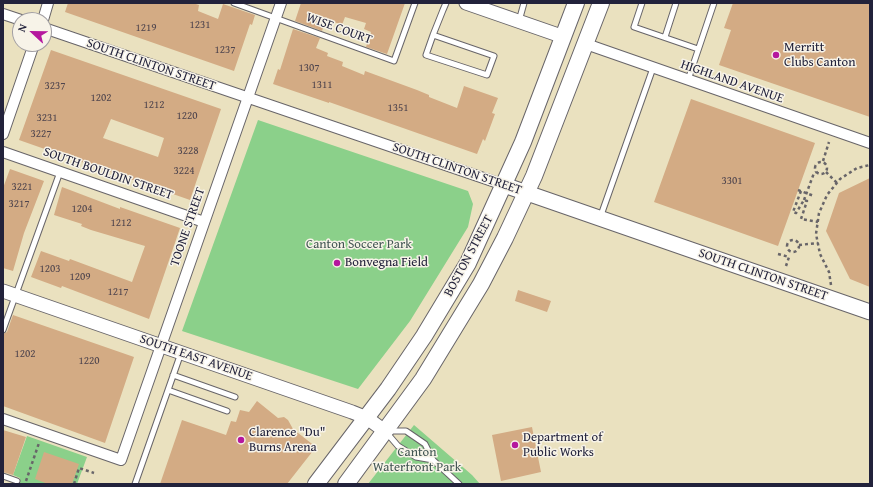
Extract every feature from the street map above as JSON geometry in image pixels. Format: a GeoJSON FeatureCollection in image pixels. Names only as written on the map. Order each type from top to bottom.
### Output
{"type":"FeatureCollection","features":[{"type":"Feature","properties":{"kind":"main road","name":"BOSTON STREET"},"geometry":{"type":"LineString","coordinates":[[316,484],[367,418],[424,336],[468,263],[504,185],[564,37],[576,3]]}},
{"type":"Feature","properties":{"kind":"main road","name":"BOSTON STREET"},"geometry":{"type":"LineString","coordinates":[[346,484],[386,432],[423,379],[474,297],[505,238],[526,193],[601,3]]}},
{"type":"Feature","properties":{"kind":"main road","name":"SOUTH CLINTON STREET"},"geometry":{"type":"LineString","coordinates":[[504,185],[870,312]]}},
{"type":"Feature","properties":{"kind":"street","name":"TOONE STREET"},"geometry":{"type":"LineString","coordinates":[[43,433],[120,460],[281,3]]}},
{"type":"Feature","properties":{"kind":"street"},"geometry":{"type":"LineString","coordinates":[[466,3],[564,37]]}},
{"type":"Feature","properties":{"kind":"street","name":"SOUTH CLINTON STREET"},"geometry":{"type":"LineString","coordinates":[[52,31],[504,185]]}},
{"type":"Feature","properties":{"kind":"street","name":"HIGHLAND AVENUE"},"geometry":{"type":"LineString","coordinates":[[586,44],[870,143]]}},
{"type":"Feature","properties":{"kind":"street"},"geometry":{"type":"LineString","coordinates":[[3,134],[31,52]]}},
{"type":"Feature","properties":{"kind":"street","name":"SOUTH BOULDIN STREET"},"geometry":{"type":"LineString","coordinates":[[3,152],[204,222]]}},
{"type":"Feature","properties":{"kind":"street","name":"SOUTH EAST AVENUE"},"geometry":{"type":"LineString","coordinates":[[9,293],[367,418],[386,432]]}},
{"type":"Feature","properties":{"kind":"street"},"geometry":{"type":"LineString","coordinates":[[3,419],[43,433]]}},
{"type":"Feature","properties":{"kind":"lane","name":"WISE COURT"},"geometry":{"type":"LineString","coordinates":[[234,3],[394,61],[415,3]]}},
{"type":"Feature","properties":{"kind":"lane"},"geometry":{"type":"LineString","coordinates":[[434,35],[494,56],[487,75],[426,55],[446,3]]}},
{"type":"Feature","properties":{"kind":"lane"},"geometry":{"type":"LineString","coordinates":[[519,22],[524,3]]}},
{"type":"Feature","properties":{"kind":"lane"},"geometry":{"type":"LineString","coordinates":[[642,3],[634,27],[698,49]]}},
{"type":"Feature","properties":{"kind":"lane"},"geometry":{"type":"LineString","coordinates":[[665,38],[676,3]]}},
{"type":"Feature","properties":{"kind":"lane"},"geometry":{"type":"LineString","coordinates":[[688,80],[714,3]]}},
{"type":"Feature","properties":{"kind":"lane"},"geometry":{"type":"LineString","coordinates":[[600,218],[653,68]]}},
{"type":"Feature","properties":{"kind":"lane"},"geometry":{"type":"LineString","coordinates":[[3,330],[9,293],[60,172]]}},
{"type":"Feature","properties":{"kind":"lane"},"geometry":{"type":"LineString","coordinates":[[135,484],[181,353]]}},
{"type":"Feature","properties":{"kind":"lane"},"geometry":{"type":"LineString","coordinates":[[173,375],[235,397]]}},
{"type":"Feature","properties":{"kind":"lane"},"geometry":{"type":"LineString","coordinates":[[168,390],[228,411]]}},
{"type":"Feature","properties":{"kind":"lane"},"geometry":{"type":"LineString","coordinates":[[386,432],[406,431],[425,444],[433,460],[459,484]]}},
{"type":"Feature","properties":{"kind":"lane"},"geometry":{"type":"LineString","coordinates":[[386,432],[398,446],[416,457],[433,460]]}},
{"type":"Feature","properties":{"kind":"lane"},"geometry":{"type":"LineString","coordinates":[[3,476],[17,481]]}},
{"type":"Feature","properties":{"kind":"path"},"geometry":{"type":"LineString","coordinates":[[822,162],[829,142]]}},
{"type":"Feature","properties":{"kind":"path"},"geometry":{"type":"LineString","coordinates":[[822,162],[827,166],[826,172]]}},
{"type":"Feature","properties":{"kind":"path"},"geometry":{"type":"LineString","coordinates":[[816,172],[814,168],[815,164],[822,162]]}},
{"type":"Feature","properties":{"kind":"path"},"geometry":{"type":"LineString","coordinates":[[831,286],[829,272],[820,254],[816,234],[819,213],[827,195],[837,183],[857,168],[870,164]]}},
{"type":"Feature","properties":{"kind":"path"},"geometry":{"type":"LineString","coordinates":[[816,172],[822,174],[826,172]]}},
{"type":"Feature","properties":{"kind":"path"},"geometry":{"type":"LineString","coordinates":[[814,196],[806,193],[799,191],[793,212],[796,213],[804,200],[806,193],[814,173],[816,172]]}},
{"type":"Feature","properties":{"kind":"path"},"geometry":{"type":"LineString","coordinates":[[826,172],[837,183]]}},
{"type":"Feature","properties":{"kind":"path"},"geometry":{"type":"LineString","coordinates":[[804,200],[807,201],[801,219],[818,222]]}},
{"type":"Feature","properties":{"kind":"path"},"geometry":{"type":"LineString","coordinates":[[791,252],[787,247],[789,241],[795,240],[799,245]]}},
{"type":"Feature","properties":{"kind":"path"},"geometry":{"type":"LineString","coordinates":[[799,245],[818,243]]}},
{"type":"Feature","properties":{"kind":"path"},"geometry":{"type":"LineString","coordinates":[[791,252],[798,250],[799,245]]}},
{"type":"Feature","properties":{"kind":"path"},"geometry":{"type":"LineString","coordinates":[[786,266],[791,252]]}},
{"type":"Feature","properties":{"kind":"path"},"geometry":{"type":"LineString","coordinates":[[778,254],[789,258]]}},
{"type":"Feature","properties":{"kind":"path"},"geometry":{"type":"LineString","coordinates":[[25,484],[43,433]]}},
{"type":"Feature","properties":{"kind":"path"},"geometry":{"type":"LineString","coordinates":[[74,484],[79,468],[94,474]]}},
{"type":"Feature","properties":{"kind":"green space","name":"Canton Soccer Park"},"geometry":{"type":"Polygon","coordinates":[[[258,120],[468,191],[473,204],[468,227],[410,321],[358,389],[182,331],[258,120]]]}},
{"type":"Feature","properties":{"kind":"green space","name":"Canton Waterfront Park"},"geometry":{"type":"Polygon","coordinates":[[[414,425],[472,475],[480,484],[368,484],[414,425]]]}},
{"type":"Feature","properties":{"kind":"green space"},"geometry":{"type":"Polygon","coordinates":[[[27,436],[87,457],[77,484],[18,484],[20,478],[13,475],[27,436]]]}},
{"type":"Feature","properties":{"kind":"building"},"geometry":{"type":"Polygon","coordinates":[[[68,3],[193,3],[199,5],[198,11],[218,19],[223,4],[255,15],[252,25],[250,24],[234,71],[65,12],[68,3]]]}},
{"type":"Feature","properties":{"kind":"building"},"geometry":{"type":"Polygon","coordinates":[[[301,3],[405,3],[387,54],[366,47],[371,32],[364,29],[366,23],[345,17],[342,25],[326,19],[322,31],[295,21],[301,3]]]}},
{"type":"Feature","properties":{"kind":"building","name":"Merritt Clubs Canton"},"geometry":{"type":"Polygon","coordinates":[[[733,3],[870,3],[870,117],[719,65],[731,30],[724,28],[733,3]]]}},
{"type":"Feature","properties":{"kind":"building"},"geometry":{"type":"Polygon","coordinates":[[[293,29],[320,38],[316,48],[328,53],[327,56],[343,62],[342,66],[364,75],[365,71],[417,90],[429,95],[429,97],[457,108],[464,86],[498,98],[492,113],[495,114],[485,141],[483,139],[477,154],[273,84],[278,69],[280,70],[293,29]]]}},
{"type":"Feature","properties":{"kind":"building"},"geometry":{"type":"Polygon","coordinates":[[[52,50],[221,109],[190,200],[19,140],[52,50]],[[111,119],[103,138],[158,157],[164,138],[111,119]]]}},
{"type":"Feature","properties":{"kind":"building"},"geometry":{"type":"Polygon","coordinates":[[[691,99],[815,143],[778,246],[654,202],[691,99]]]}},
{"type":"Feature","properties":{"kind":"building"},"geometry":{"type":"Polygon","coordinates":[[[10,169],[44,181],[24,233],[13,271],[3,268],[3,188],[10,169]]]}},
{"type":"Feature","properties":{"kind":"building"},"geometry":{"type":"Polygon","coordinates":[[[870,178],[870,287],[850,279],[826,231],[839,193],[870,178]]]}},
{"type":"Feature","properties":{"kind":"building"},"geometry":{"type":"Polygon","coordinates":[[[62,187],[120,209],[120,207],[180,228],[149,319],[62,286],[61,288],[31,277],[41,251],[69,261],[70,259],[132,282],[145,246],[91,230],[81,226],[82,224],[54,215],[62,187]]]}},
{"type":"Feature","properties":{"kind":"building"},"geometry":{"type":"Polygon","coordinates":[[[518,290],[551,301],[547,312],[515,301],[518,290]]]}},
{"type":"Feature","properties":{"kind":"building"},"geometry":{"type":"Polygon","coordinates":[[[13,315],[134,357],[105,443],[3,406],[3,334],[7,332],[13,315]]]}},
{"type":"Feature","properties":{"kind":"building","name":"Clarence \"Du\" Burns Arena"},"geometry":{"type":"Polygon","coordinates":[[[257,401],[278,418],[284,417],[288,420],[293,429],[316,447],[287,484],[160,484],[182,420],[226,435],[231,421],[236,422],[240,410],[249,412],[257,401]]]}},
{"type":"Feature","properties":{"kind":"building","name":"Department of Public Works"},"geometry":{"type":"Polygon","coordinates":[[[532,427],[541,472],[501,481],[492,435],[532,427]]]}},
{"type":"Feature","properties":{"kind":"building"},"geometry":{"type":"Polygon","coordinates":[[[3,430],[26,437],[13,475],[3,472],[3,430]]]}},
{"type":"Feature","properties":{"kind":"building"},"geometry":{"type":"Polygon","coordinates":[[[44,452],[79,464],[72,484],[48,484],[35,479],[44,452]]]}},
{"type":"Feature","properties":{"kind":"place","name":"Merritt Clubs Canton"},"geometry":{"type":"Point","coordinates":[776,55]}},
{"type":"Feature","properties":{"kind":"place","name":"Bonvegna Field"},"geometry":{"type":"Point","coordinates":[337,263]}},
{"type":"Feature","properties":{"kind":"place","name":"Clarence \"Du\" Burns Arena"},"geometry":{"type":"Point","coordinates":[241,440]}},
{"type":"Feature","properties":{"kind":"place","name":"Department of Public Works"},"geometry":{"type":"Point","coordinates":[515,445]}}]}
